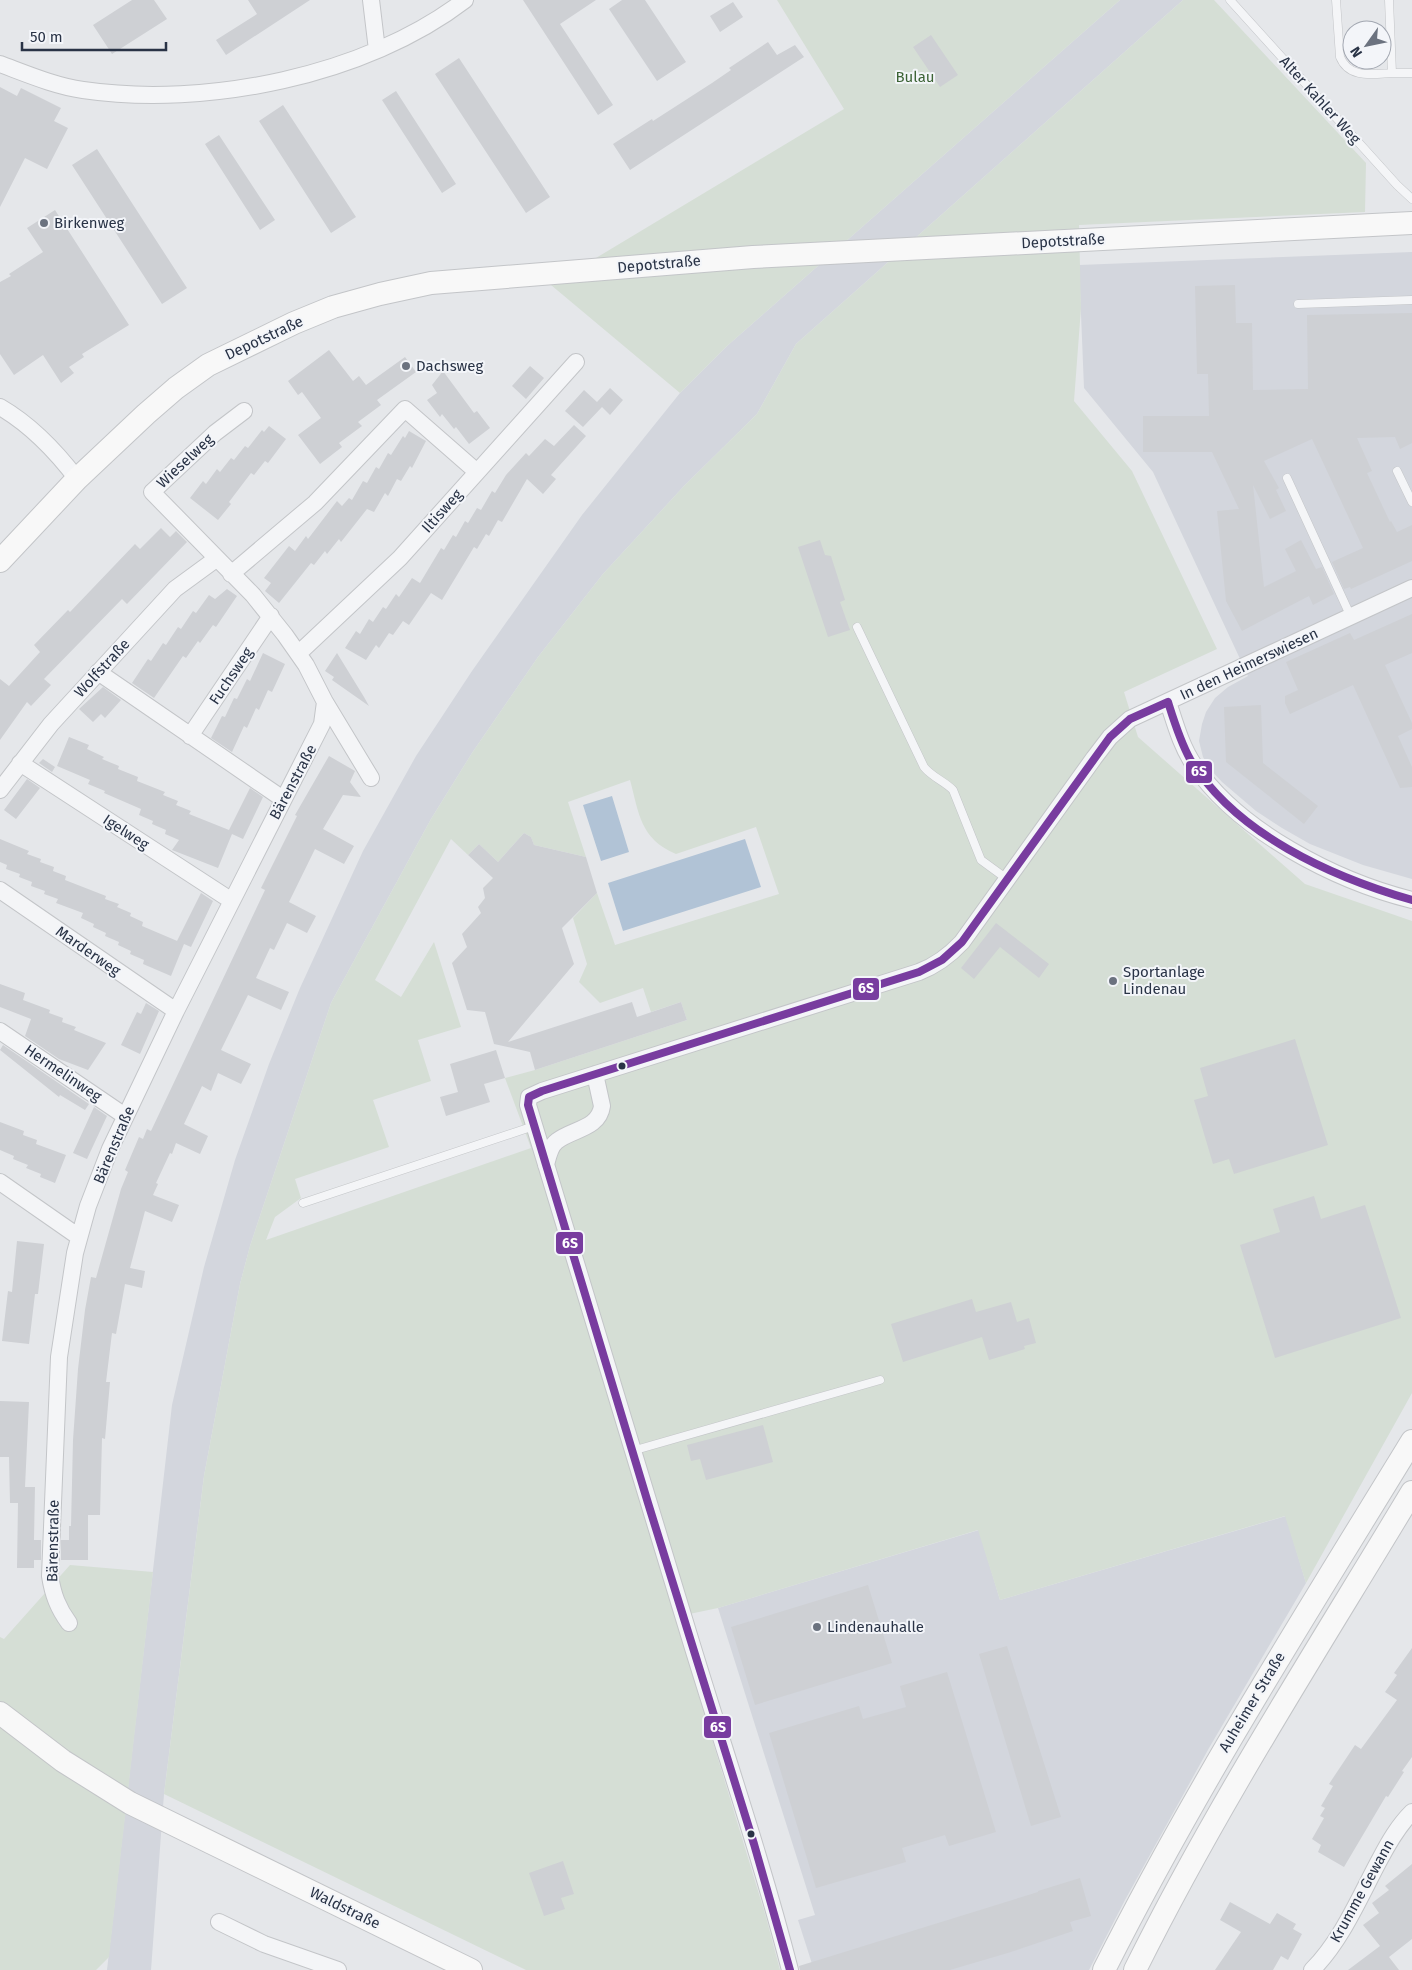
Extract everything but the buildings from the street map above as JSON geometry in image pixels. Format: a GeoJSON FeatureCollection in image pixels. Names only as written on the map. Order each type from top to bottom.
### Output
{"type":"FeatureCollection","features":[{"type":"Feature","properties":{"kind":"main road","name":"Depotstraße"},"geometry":{"type":"LineString","coordinates":[[0,561],[77,478],[170,393],[208,364],[294,323],[333,307],[380,294],[431,283],[753,256],[1412,223]]}},
{"type":"Feature","properties":{"kind":"main road","name":"Auheimer Straße"},"geometry":{"type":"LineString","coordinates":[[1104,1970],[1136,1906],[1221,1754],[1412,1441]]}},
{"type":"Feature","properties":{"kind":"main road","name":"Auheimer Straße"},"geometry":{"type":"LineString","coordinates":[[1135,1970],[1162,1916],[1244,1769],[1412,1492]]}},
{"type":"Feature","properties":{"kind":"main road","name":"Waldstraße"},"geometry":{"type":"LineString","coordinates":[[0,1713],[34,1740],[95,1782],[130,1803],[471,1970]]}},
{"type":"Feature","properties":{"kind":"street"},"geometry":{"type":"LineString","coordinates":[[371,0],[377,50]]}},
{"type":"Feature","properties":{"kind":"street"},"geometry":{"type":"LineString","coordinates":[[0,64],[31,76],[82,90],[170,95],[224,92],[324,69],[377,50],[407,38],[433,23],[465,0]]}},
{"type":"Feature","properties":{"kind":"street","name":"Iltisweg"},"geometry":{"type":"LineString","coordinates":[[299,654],[400,558],[576,362]]}},
{"type":"Feature","properties":{"kind":"street"},"geometry":{"type":"LineString","coordinates":[[0,407],[43,439],[77,478]]}},
{"type":"Feature","properties":{"kind":"street"},"geometry":{"type":"LineString","coordinates":[[232,574],[315,503],[405,409],[477,472]]}},
{"type":"Feature","properties":{"kind":"street","name":"Wieselweg"},"geometry":{"type":"LineString","coordinates":[[216,559],[152,492],[215,433],[244,411]]}},
{"type":"Feature","properties":{"kind":"street"},"geometry":{"type":"LineString","coordinates":[[216,559],[271,616],[299,654],[325,702],[371,778]]}},
{"type":"Feature","properties":{"kind":"street","name":"Wolfstraße"},"geometry":{"type":"LineString","coordinates":[[0,790],[51,724],[175,589],[216,559]]}},
{"type":"Feature","properties":{"kind":"street","name":"In den Heimerswiesen"},"geometry":{"type":"LineString","coordinates":[[1412,588],[1168,702],[1178,732],[1193,764],[1221,798],[1249,821],[1304,858],[1340,875],[1412,900]]}},
{"type":"Feature","properties":{"kind":"street","name":"Fuchsweg"},"geometry":{"type":"LineString","coordinates":[[190,736],[271,616]]}},
{"type":"Feature","properties":{"kind":"street"},"geometry":{"type":"LineString","coordinates":[[98,672],[282,800]]}},
{"type":"Feature","properties":{"kind":"street","name":"Bärenstraße"},"geometry":{"type":"LineString","coordinates":[[69,1623],[59,1609],[53,1595],[50,1576],[59,1357],[70,1276],[79,1237],[98,1177],[125,1116],[282,800],[322,724],[325,702]]}},
{"type":"Feature","properties":{"kind":"street"},"geometry":{"type":"LineString","coordinates":[[790,1970],[752,1836],[632,1451],[534,1126],[528,1105],[529,1097],[542,1091],[936,965],[962,942],[1110,737],[1130,719],[1168,702]]}},
{"type":"Feature","properties":{"kind":"street","name":"Igelweg"},"geometry":{"type":"LineString","coordinates":[[20,763],[232,901]]}},
{"type":"Feature","properties":{"kind":"street","name":"Marderweg"},"geometry":{"type":"LineString","coordinates":[[0,890],[176,1011]]}},
{"type":"Feature","properties":{"kind":"street","name":"Hermelinweg"},"geometry":{"type":"LineString","coordinates":[[0,1031],[125,1116]]}},
{"type":"Feature","properties":{"kind":"street"},"geometry":{"type":"LineString","coordinates":[[546,1165],[552,1147],[557,1141],[593,1123],[601,1112],[602,1106],[595,1074]]}},
{"type":"Feature","properties":{"kind":"street"},"geometry":{"type":"LineString","coordinates":[[0,1182],[79,1237]]}},
{"type":"Feature","properties":{"kind":"street","name":"Krumme Gewann"},"geometry":{"type":"LineString","coordinates":[[1322,1966],[1394,1833],[1412,1812]]}},
{"type":"Feature","properties":{"kind":"street"},"geometry":{"type":"LineString","coordinates":[[219,1922],[264,1944],[338,1970]]}},
{"type":"Feature","properties":{"kind":"lane","name":"Alter Kahler Weg"},"geometry":{"type":"LineString","coordinates":[[1230,0],[1397,185],[1412,199]]}},
{"type":"Feature","properties":{"kind":"lane"},"geometry":{"type":"LineString","coordinates":[[1336,0],[1340,57],[1342,63],[1349,70],[1358,74],[1412,73]]}},
{"type":"Feature","properties":{"kind":"lane"},"geometry":{"type":"LineString","coordinates":[[1389,0],[1392,73]]}},
{"type":"Feature","properties":{"kind":"lane"},"geometry":{"type":"LineString","coordinates":[[1298,304],[1412,300]]}},
{"type":"Feature","properties":{"kind":"lane"},"geometry":{"type":"LineString","coordinates":[[1397,471],[1412,502]]}},
{"type":"Feature","properties":{"kind":"lane"},"geometry":{"type":"LineString","coordinates":[[1287,478],[1351,617]]}},
{"type":"Feature","properties":{"kind":"lane"},"geometry":{"type":"LineString","coordinates":[[857,627],[924,767],[929,773],[954,790],[982,860],[1007,878]]}},
{"type":"Feature","properties":{"kind":"lane"},"geometry":{"type":"LineString","coordinates":[[303,1203],[534,1126]]}},
{"type":"Feature","properties":{"kind":"lane"},"geometry":{"type":"LineString","coordinates":[[632,1451],[880,1380]]}},
{"type":"Feature","properties":{"kind":"shaded area"},"geometry":{"type":"Polygon","coordinates":[[[1120,0],[1183,0],[796,344],[757,414],[684,486],[603,574],[538,657],[472,753],[431,819],[331,1003],[250,1246],[240,1284],[204,1476],[164,1794],[151,1970],[107,1970],[172,1405],[204,1267],[235,1160],[269,1064],[300,988],[363,851],[416,756],[472,671],[582,515],[680,393],[727,346],[1120,0]]]}},
{"type":"Feature","properties":{"kind":"shaded area"},"geometry":{"type":"Polygon","coordinates":[[[1412,252],[1412,879],[1363,865],[1310,844],[1282,828],[1256,811],[1222,782],[1209,768],[1203,757],[1199,741],[1206,712],[1215,698],[1228,687],[1248,676],[1153,472],[1084,388],[1079,265],[1412,252]]]}},
{"type":"Feature","properties":{"kind":"shaded area"},"geometry":{"type":"Polygon","coordinates":[[[1286,1516],[1306,1583],[1209,1748],[1125,1900],[1089,1970],[814,1970],[798,1920],[815,1915],[718,1608],[979,1530],[1000,1600],[1286,1516]]]}},
{"type":"Feature","properties":{"kind":"green space","name":"Bulau"},"geometry":{"type":"Polygon","coordinates":[[[777,0],[1120,0],[727,346],[680,393],[551,285],[844,109],[777,0]]]}},
{"type":"Feature","properties":{"kind":"green space"},"geometry":{"type":"Polygon","coordinates":[[[1183,0],[1214,0],[1366,163],[1365,212],[1079,225],[1081,308],[1074,401],[1132,471],[1217,649],[1124,692],[1138,737],[1305,884],[1412,921],[1412,1393],[1306,1583],[1285,1516],[1000,1600],[978,1530],[718,1608],[675,1617],[766,1917],[780,1970],[526,1970],[164,1794],[204,1476],[240,1284],[250,1246],[331,1003],[431,819],[472,753],[538,657],[603,574],[684,486],[757,414],[796,344],[1183,0]],[[630,780],[568,802],[586,857],[534,845],[531,837],[524,833],[498,862],[479,844],[468,855],[451,839],[375,980],[401,997],[434,942],[461,1027],[418,1040],[431,1081],[373,1100],[389,1147],[295,1179],[301,1198],[275,1217],[266,1240],[531,1148],[505,1078],[687,1020],[681,1002],[651,1012],[643,988],[600,1003],[579,982],[587,964],[573,918],[597,893],[615,945],[779,894],[756,827],[676,854],[664,848],[648,833],[639,814],[630,780]]]}},
{"type":"Feature","properties":{"kind":"green space"},"geometry":{"type":"Polygon","coordinates":[[[70,1565],[153,1572],[109,1957],[96,1970],[0,1970],[0,1637],[4,1639],[70,1565]]]}},
{"type":"Feature","properties":{"kind":"water"},"geometry":{"type":"Polygon","coordinates":[[[612,796],[629,852],[601,861],[583,805],[612,796]]]}},
{"type":"Feature","properties":{"kind":"water"},"geometry":{"type":"Polygon","coordinates":[[[745,839],[761,887],[623,931],[608,883],[745,839]]]}},
{"type":"Feature","properties":{"kind":"transit line","name":"6S"},"geometry":{"type":"LineString","coordinates":[[790,1970],[754,1844],[648,1503],[528,1105],[529,1097],[542,1091],[919,972],[942,960],[962,942],[1110,737],[1130,719],[1168,702],[1180,738],[1190,759],[1209,786],[1232,809],[1259,831],[1318,865],[1350,879],[1412,900]]}},
{"type":"Feature","properties":{"kind":"place","name":"Birkenweg"},"geometry":{"type":"Point","coordinates":[44,223]}},
{"type":"Feature","properties":{"kind":"place","name":"Dachsweg"},"geometry":{"type":"Point","coordinates":[406,366]}},
{"type":"Feature","properties":{"kind":"place","name":"Sportanlage Lindenau"},"geometry":{"type":"Point","coordinates":[1113,981]}},
{"type":"Feature","properties":{"kind":"place","name":"Lindenauhalle"},"geometry":{"type":"Point","coordinates":[817,1627]}}]}
